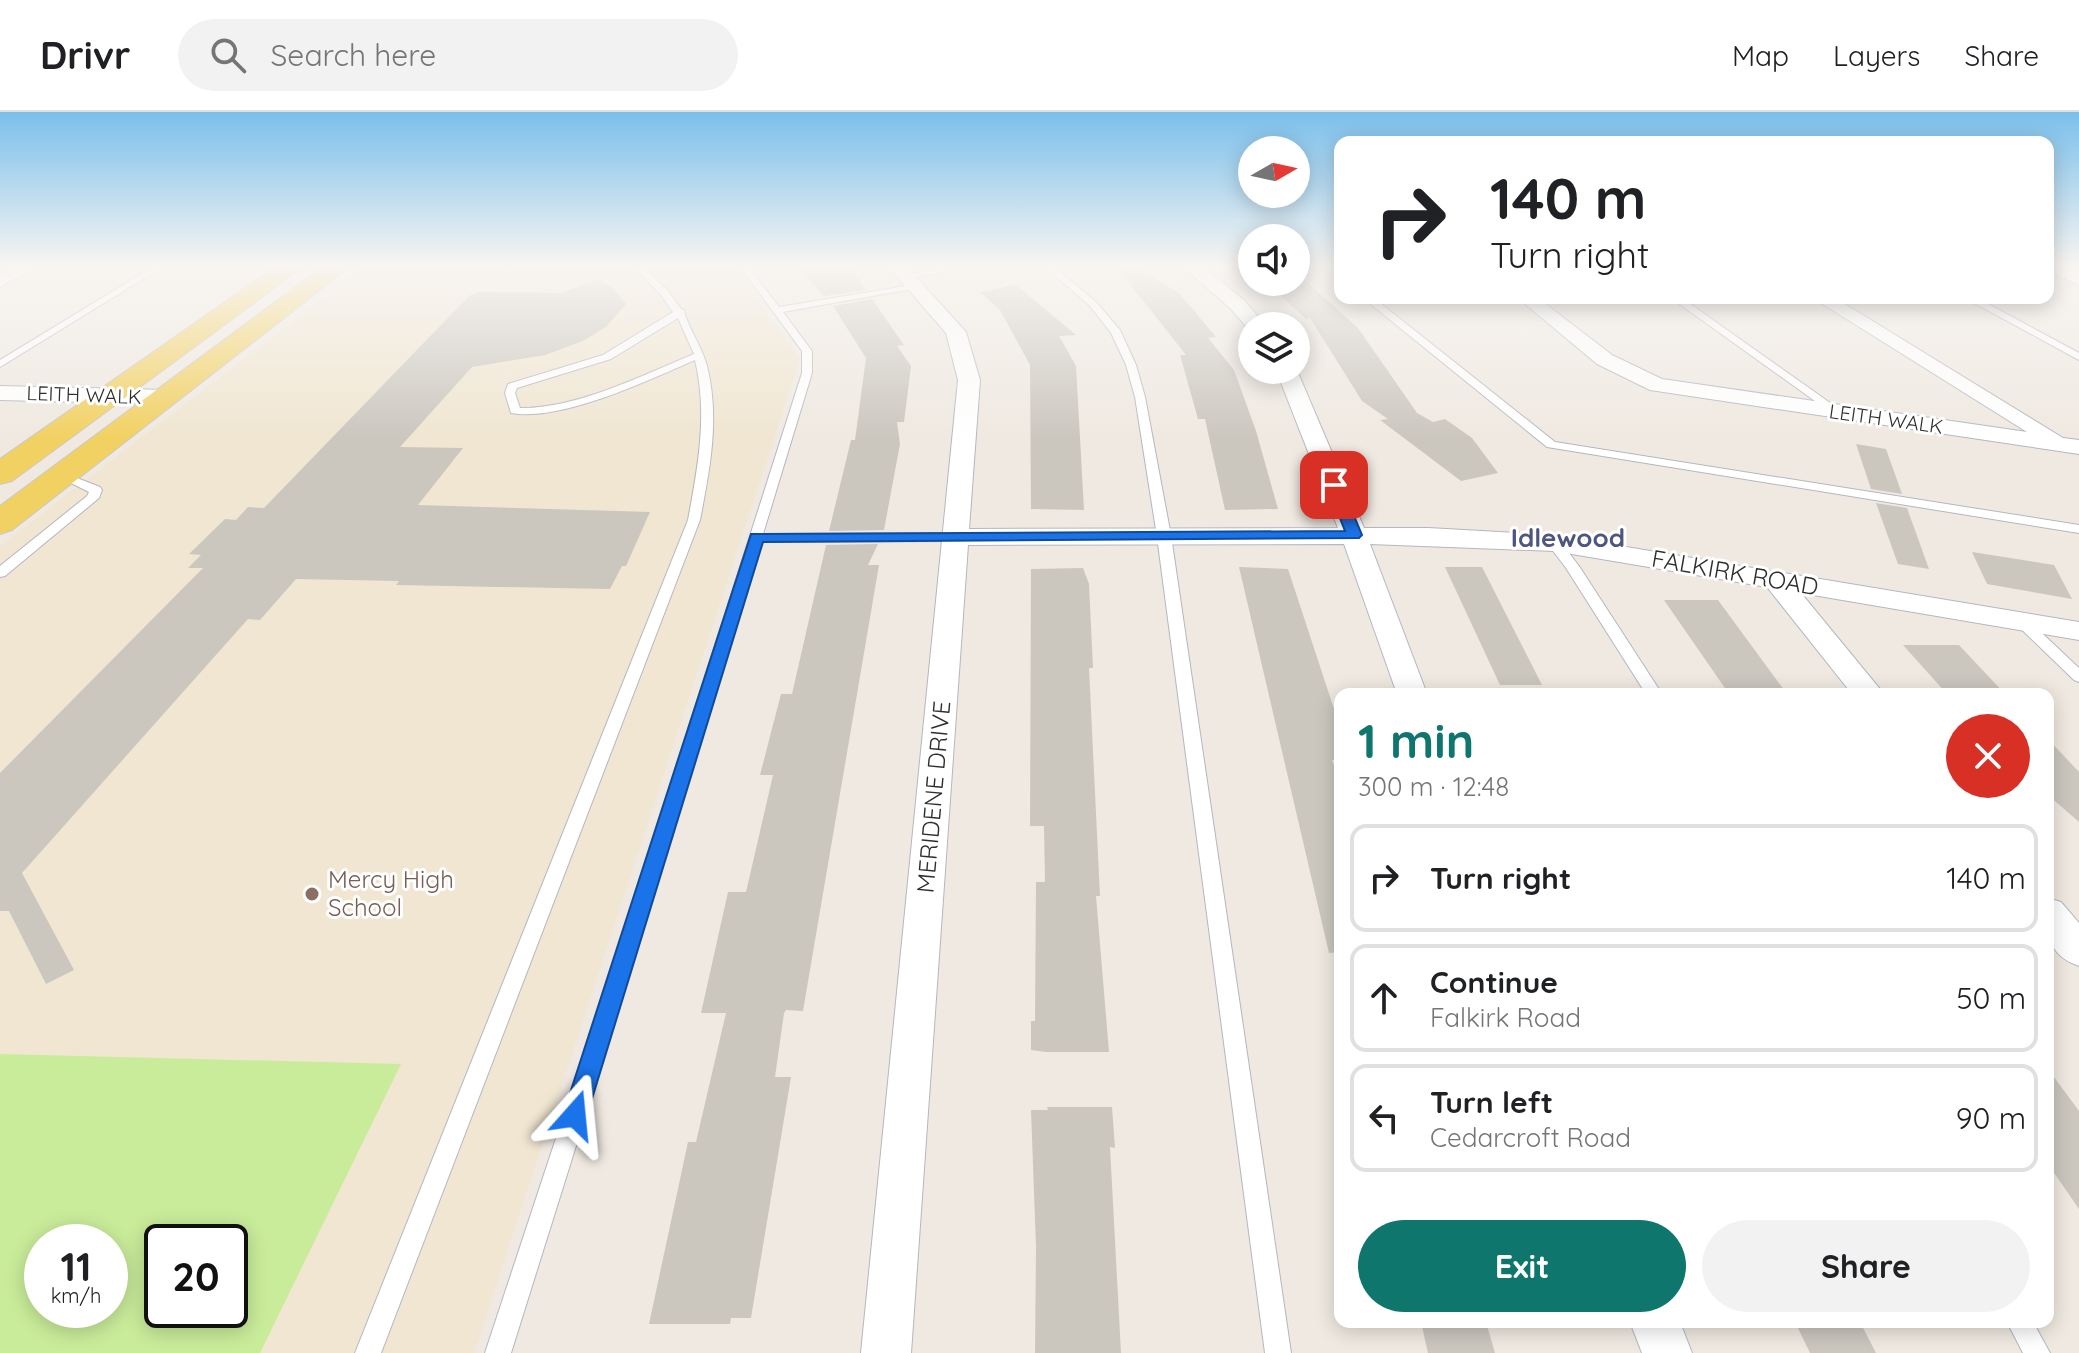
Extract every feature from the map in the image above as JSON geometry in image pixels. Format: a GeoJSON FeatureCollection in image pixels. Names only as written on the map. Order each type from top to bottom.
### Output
{"type":"FeatureCollection","features":[{"type":"Feature","properties":{"kind":"main road"},"geometry":{"type":"LineString","coordinates":[[0,474],[213,323]]}},
{"type":"Feature","properties":{"kind":"main road"},"geometry":{"type":"LineString","coordinates":[[0,523],[265,323]]}},
{"type":"Feature","properties":{"kind":"street","name":"MERIDENE DRIVE"},"geometry":{"type":"LineString","coordinates":[[886,1353],[969,380],[963,350],[956,332],[948,323]]}},
{"type":"Feature","properties":{"kind":"street","name":"LEITH WALK"},"geometry":{"type":"LineString","coordinates":[[1557,323],[1622,372],[1658,385],[2073,449]]}},
{"type":"Feature","properties":{"kind":"street"},"geometry":{"type":"LineString","coordinates":[[1863,323],[2073,449]]}},
{"type":"Feature","properties":{"kind":"street"},"geometry":{"type":"LineString","coordinates":[[1293,384],[1354,535],[1410,688]]}},
{"type":"Feature","properties":{"kind":"street","name":"LEITH WALK"},"geometry":{"type":"LineString","coordinates":[[0,393],[168,397]]}},
{"type":"Feature","properties":{"kind":"street","name":"FALKIRK ROAD"},"geometry":{"type":"LineString","coordinates":[[957,537],[1354,535],[1554,543],[2079,631]]}},
{"type":"Feature","properties":{"kind":"street"},"geometry":{"type":"LineString","coordinates":[[1776,580],[1864,688]]}},
{"type":"Feature","properties":{"kind":"street"},"geometry":{"type":"LineString","coordinates":[[2054,920],[2079,950]]}},
{"type":"Feature","properties":{"kind":"street"},"geometry":{"type":"LineString","coordinates":[[1657,1328],[1667,1353]]}},
{"type":"Feature","properties":{"kind":"lane"},"geometry":{"type":"LineString","coordinates":[[0,364],[67,323]]}},
{"type":"Feature","properties":{"kind":"lane"},"geometry":{"type":"LineString","coordinates":[[663,323],[607,357],[512,386],[510,393],[515,411],[529,412],[598,394],[699,355]]}},
{"type":"Feature","properties":{"kind":"lane"},"geometry":{"type":"LineString","coordinates":[[368,1353],[694,520],[709,433],[708,403],[699,355],[694,334],[687,323]]}},
{"type":"Feature","properties":{"kind":"lane"},"geometry":{"type":"LineString","coordinates":[[498,1353],[807,373],[807,351],[788,323]]}},
{"type":"Feature","properties":{"kind":"lane"},"geometry":{"type":"LineString","coordinates":[[1109,323],[1131,365],[1140,397],[1164,536],[1278,1353]]}},
{"type":"Feature","properties":{"kind":"lane"},"geometry":{"type":"LineString","coordinates":[[1399,323],[1551,445],[2079,529]]}},
{"type":"Feature","properties":{"kind":"lane"},"geometry":{"type":"LineString","coordinates":[[1711,323],[1837,412]]}},
{"type":"Feature","properties":{"kind":"lane"},"geometry":{"type":"LineString","coordinates":[[2016,323],[2079,357]]}},
{"type":"Feature","properties":{"kind":"lane"},"geometry":{"type":"LineString","coordinates":[[0,573],[93,498],[96,490],[71,480],[70,471]]}},
{"type":"Feature","properties":{"kind":"lane"},"geometry":{"type":"LineString","coordinates":[[757,538],[957,537]]}},
{"type":"Feature","properties":{"kind":"lane"},"geometry":{"type":"LineString","coordinates":[[1554,543],[1650,688]]}},
{"type":"Feature","properties":{"kind":"lane"},"geometry":{"type":"LineString","coordinates":[[2022,622],[2079,677]]}},
{"type":"Feature","properties":{"kind":"lane"},"geometry":{"type":"LineString","coordinates":[[2022,1328],[2037,1353]]}},
{"type":"Feature","properties":{"kind":"shaded area","name":"Mercy High School"},"geometry":{"type":"Polygon","coordinates":[[[291,323],[775,323],[800,359],[474,1353],[0,1353],[0,546],[291,323]]]}},
{"type":"Feature","properties":{"kind":"green space"},"geometry":{"type":"Polygon","coordinates":[[[0,1054],[401,1064],[260,1353],[0,1353],[0,1054]]]}},
{"type":"Feature","properties":{"kind":"building"},"geometry":{"type":"Polygon","coordinates":[[[443,323],[610,323],[583,341],[545,355],[472,367],[400,447],[463,448],[418,505],[650,512],[626,566],[622,566],[610,589],[396,585],[399,581],[296,579],[260,620],[248,619],[22,873],[74,970],[46,984],[9,911],[0,911],[0,773],[203,568],[188,568],[201,555],[189,554],[225,519],[236,520],[248,507],[264,508],[443,323]]]}},
{"type":"Feature","properties":{"kind":"building"},"geometry":{"type":"Polygon","coordinates":[[[844,323],[889,323],[904,345],[897,346],[911,366],[904,422],[897,422],[900,444],[884,530],[829,531],[851,440],[855,440],[866,358],[844,323]]]}},
{"type":"Feature","properties":{"kind":"building"},"geometry":{"type":"Polygon","coordinates":[[[1007,323],[1061,323],[1076,335],[1059,336],[1076,366],[1084,510],[1031,509],[1030,365],[1007,323]]]}},
{"type":"Feature","properties":{"kind":"building"},"geometry":{"type":"Polygon","coordinates":[[[1161,323],[1204,323],[1216,337],[1208,338],[1234,370],[1256,431],[1278,509],[1225,510],[1205,419],[1198,419],[1180,355],[1186,355],[1161,323]]]}},
{"type":"Feature","properties":{"kind":"building"},"geometry":{"type":"Polygon","coordinates":[[[1313,323],[1352,323],[1417,413],[1433,422],[1445,419],[1472,438],[1498,473],[1461,481],[1380,420],[1388,419],[1362,401],[1313,323]]]}},
{"type":"Feature","properties":{"kind":"building"},"geometry":{"type":"Polygon","coordinates":[[[1856,444],[1886,449],[1902,494],[1871,489],[1856,444]]]}},
{"type":"Feature","properties":{"kind":"building"},"geometry":{"type":"Polygon","coordinates":[[[1876,503],[1907,508],[1929,569],[1898,564],[1876,503]]]}},
{"type":"Feature","properties":{"kind":"building"},"geometry":{"type":"Polygon","coordinates":[[[878,544],[868,565],[879,565],[803,1011],[786,1010],[784,1013],[775,1077],[791,1077],[751,1318],[731,1318],[730,1324],[649,1324],[688,1142],[696,1142],[726,1013],[701,1013],[728,892],[746,892],[773,775],[760,775],[781,694],[792,694],[826,545],[878,544]]]}},
{"type":"Feature","properties":{"kind":"building"},"geometry":{"type":"Polygon","coordinates":[[[1972,552],[2054,565],[2072,599],[1987,584],[1972,552]]]}},
{"type":"Feature","properties":{"kind":"building"},"geometry":{"type":"Polygon","coordinates":[[[1239,567],[1288,569],[1334,709],[1334,953],[1329,953],[1239,567]]]}},
{"type":"Feature","properties":{"kind":"building"},"geometry":{"type":"Polygon","coordinates":[[[1445,567],[1482,567],[1542,685],[1500,685],[1445,567]]]}},
{"type":"Feature","properties":{"kind":"building"},"geometry":{"type":"Polygon","coordinates":[[[1083,568],[1089,584],[1093,668],[1089,668],[1100,896],[1096,896],[1109,1052],[1046,1052],[1031,1050],[1031,1021],[1035,1021],[1036,882],[1045,882],[1044,826],[1030,826],[1031,569],[1083,568]]]}},
{"type":"Feature","properties":{"kind":"building"},"geometry":{"type":"Polygon","coordinates":[[[1664,600],[1718,600],[1783,688],[1725,688],[1664,600]]]}},
{"type":"Feature","properties":{"kind":"building"},"geometry":{"type":"Polygon","coordinates":[[[1903,645],[1959,645],[1999,688],[1942,688],[1903,645]]]}},
{"type":"Feature","properties":{"kind":"building"},"geometry":{"type":"Polygon","coordinates":[[[2054,745],[2079,772],[2079,822],[2054,800],[2054,745]]]}},
{"type":"Feature","properties":{"kind":"building"},"geometry":{"type":"Polygon","coordinates":[[[2054,1077],[2079,1111],[2079,1209],[2054,1173],[2054,1077]]]}},
{"type":"Feature","properties":{"kind":"building"},"geometry":{"type":"Polygon","coordinates":[[[1047,1107],[1112,1107],[1115,1148],[1110,1147],[1121,1353],[1035,1353],[1036,1247],[1031,1110],[1048,1110],[1047,1107]]]}},
{"type":"Feature","properties":{"kind":"building"},"geometry":{"type":"Polygon","coordinates":[[[1422,1328],[1488,1328],[1495,1353],[1428,1353],[1422,1328]]]}},
{"type":"Feature","properties":{"kind":"building"},"geometry":{"type":"Polygon","coordinates":[[[1798,1328],[1863,1328],[1876,1353],[1810,1353],[1798,1328]]]}},
{"type":"Feature","properties":{"kind":"place","name":"Mercy High School"},"geometry":{"type":"Point","coordinates":[312,894]}},
{"type":"Feature","properties":{"kind":"district","name":"Idlewood"},"geometry":{"type":"Point","coordinates":[1568,538]}},
{"type":"Feature","properties":{"kind":"route"},"geometry":{"type":"LineString","coordinates":[[575,1115],[757,538],[1354,535],[1334,485]]}}]}
